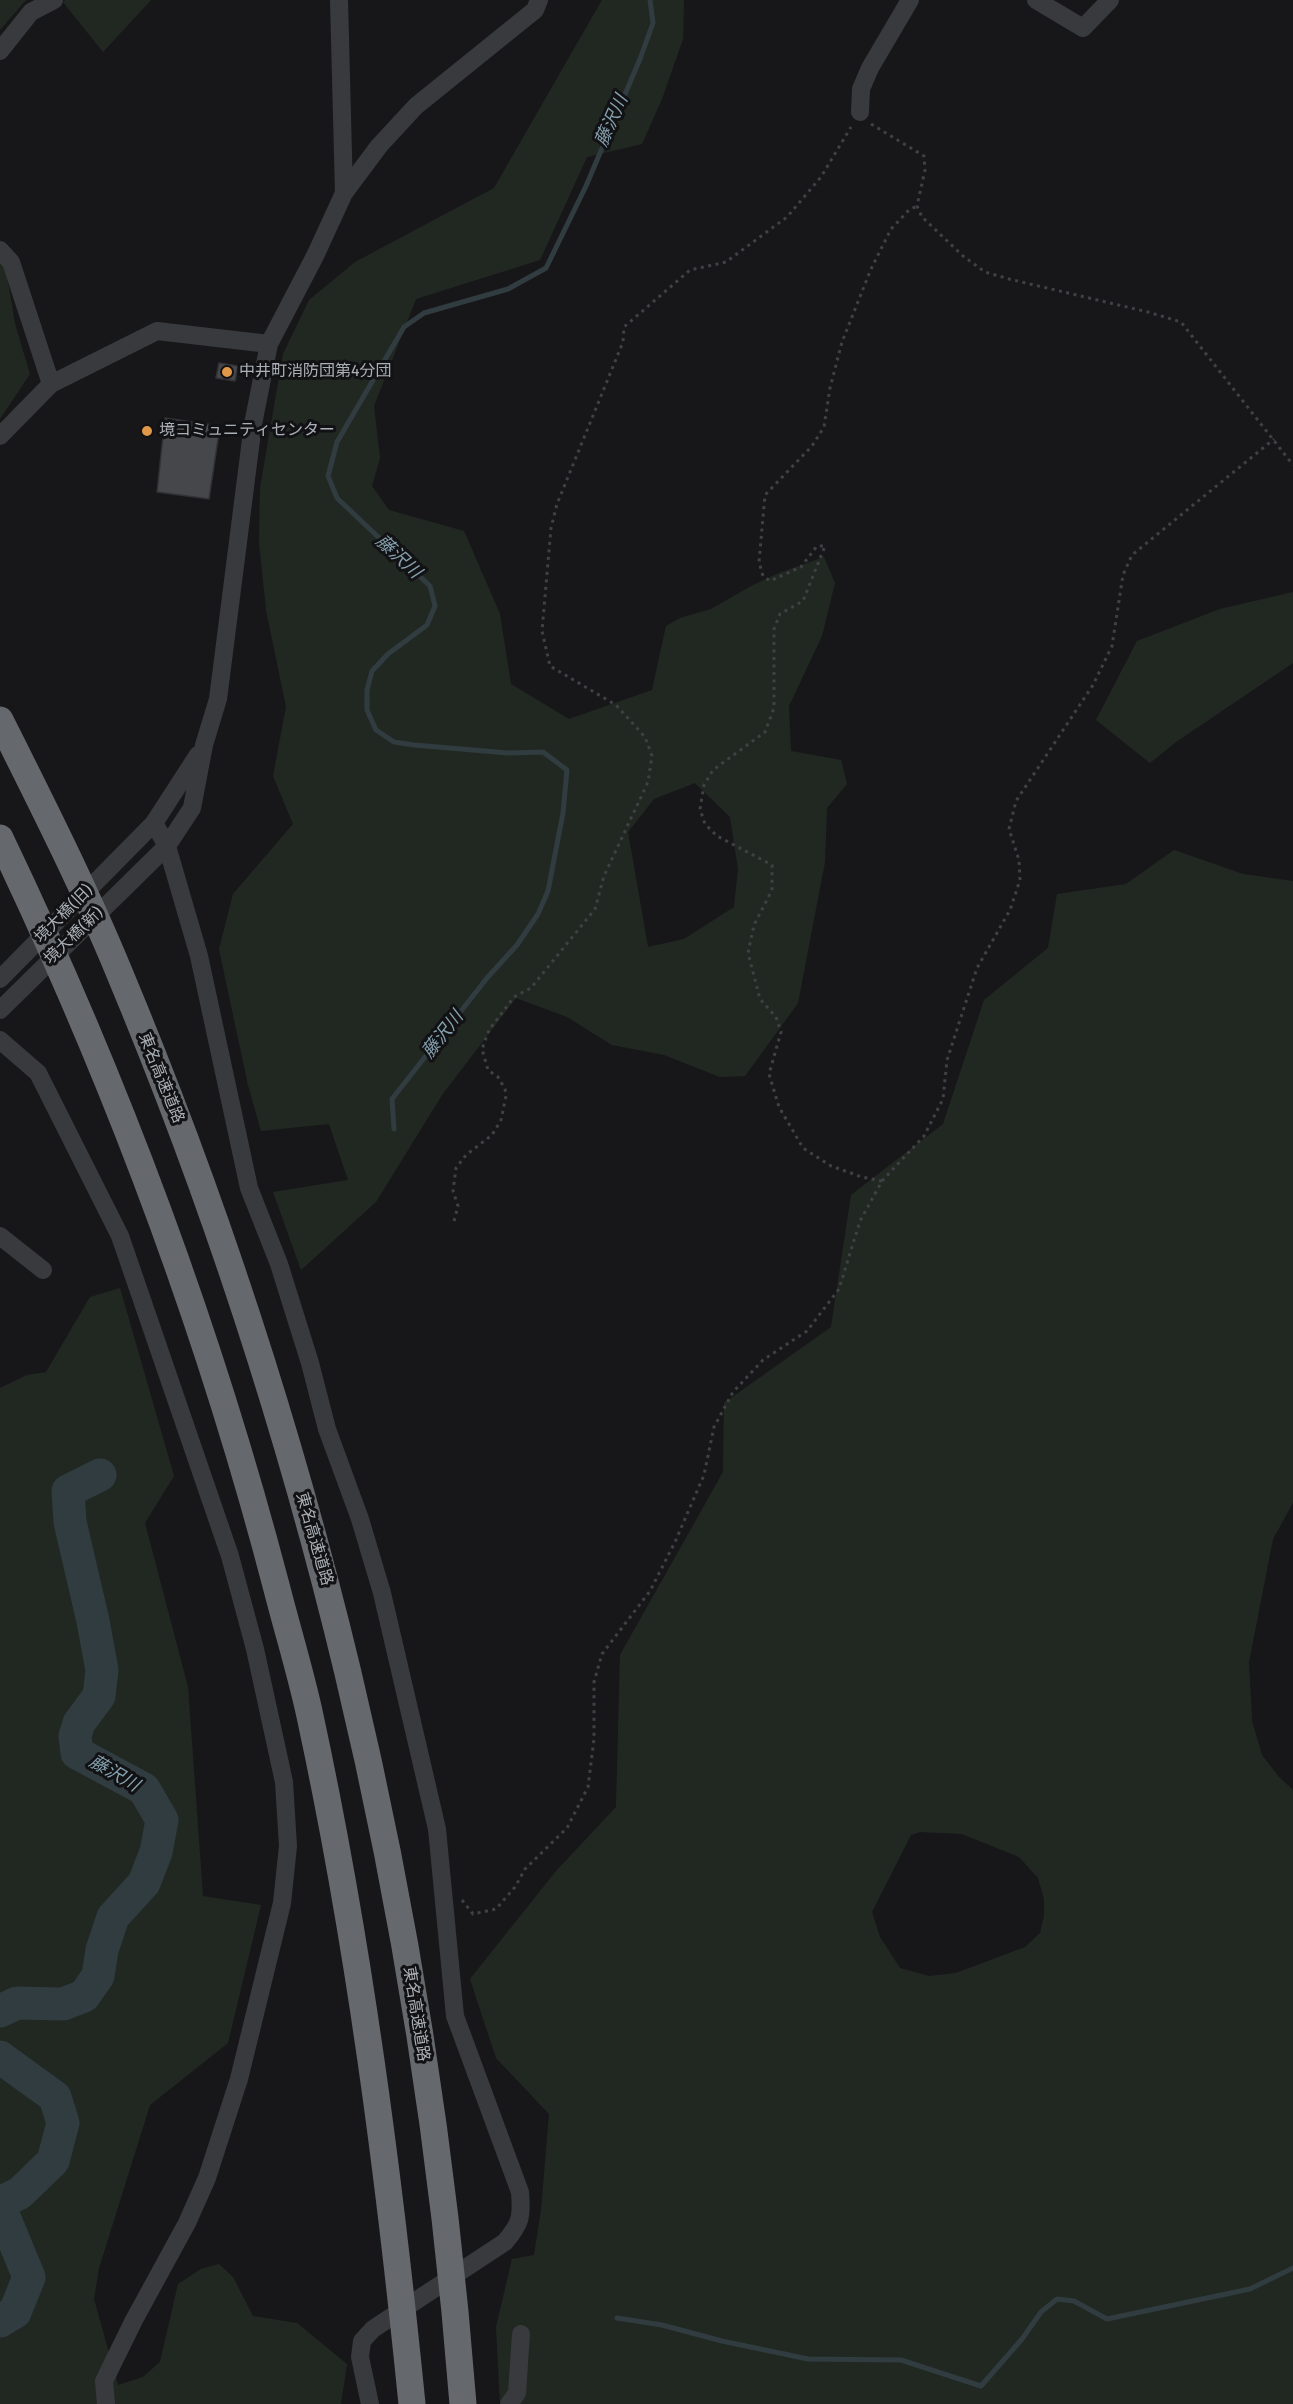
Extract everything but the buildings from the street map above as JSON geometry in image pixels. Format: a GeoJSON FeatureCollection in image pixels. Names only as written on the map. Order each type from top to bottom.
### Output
{"type":"FeatureCollection","features":[{"type":"Feature","properties":{"kind":"highway","name":"東名高速道路"},"geometry":{"type":"LineString","coordinates":[[0,720],[63,846],[120,976],[177,1118],[220,1235],[270,1388],[328,1589],[370,1760],[402,1927],[428,2089],[448,2241],[463,2404]]}},
{"type":"Feature","properties":{"kind":"highway"},"geometry":{"type":"LineString","coordinates":[[0,838],[34,909],[110,1088],[192,1306],[251,1488],[310,1714],[346,1905],[376,2094],[412,2404]]}},
{"type":"Feature","properties":{"kind":"street"},"geometry":{"type":"LineString","coordinates":[[0,51],[31,12],[54,0]]}},
{"type":"Feature","properties":{"kind":"street"},"geometry":{"type":"LineString","coordinates":[[339,0],[344,193]]}},
{"type":"Feature","properties":{"kind":"street"},"geometry":{"type":"LineString","coordinates":[[204,746],[218,699],[253,424],[269,344],[315,256],[344,193],[379,146],[416,106],[536,10],[539,0]]}},
{"type":"Feature","properties":{"kind":"street"},"geometry":{"type":"LineString","coordinates":[[860,112],[861,89],[870,68],[910,0]]}},
{"type":"Feature","properties":{"kind":"street"},"geometry":{"type":"LineString","coordinates":[[1036,0],[1083,28],[1110,0]]}},
{"type":"Feature","properties":{"kind":"street"},"geometry":{"type":"LineString","coordinates":[[0,250],[11,262],[51,384]]}},
{"type":"Feature","properties":{"kind":"street"},"geometry":{"type":"LineString","coordinates":[[0,436],[51,384],[157,332],[269,344]]}},
{"type":"Feature","properties":{"kind":"street","name":"境大橋(旧)"},"geometry":{"type":"LineString","coordinates":[[0,979],[154,823],[204,746]]}},
{"type":"Feature","properties":{"kind":"street","name":"境大橋(新)"},"geometry":{"type":"LineString","coordinates":[[3,1006],[167,846],[192,808],[204,746]]}},
{"type":"Feature","properties":{"kind":"street"},"geometry":{"type":"LineString","coordinates":[[154,823],[167,846],[199,956],[249,1188],[283,1275],[327,1429],[360,1519],[382,1593],[437,1829],[455,2016],[520,2192],[521,2211],[518,2227],[505,2242],[373,2329],[362,2341],[360,2358],[370,2404]]}},
{"type":"Feature","properties":{"kind":"street"},"geometry":{"type":"LineString","coordinates":[[0,1040],[38,1073],[120,1236],[230,1556],[262,1679],[284,1782],[288,1846],[282,1904],[239,2079],[207,2178],[188,2223],[134,2320],[104,2381],[106,2404]]}},
{"type":"Feature","properties":{"kind":"street"},"geometry":{"type":"LineString","coordinates":[[0,1236],[43,1270]]}},
{"type":"Feature","properties":{"kind":"street"},"geometry":{"type":"LineString","coordinates":[[509,2404],[518,2393],[521,2334]]}},
{"type":"Feature","properties":{"kind":"path"},"geometry":{"type":"LineString","coordinates":[[454,1221],[458,1206],[453,1191],[456,1168],[466,1155],[492,1135],[501,1120],[506,1096],[498,1077],[488,1070],[482,1049],[489,1030],[514,997],[531,988],[595,909],[604,876],[648,782],[652,756],[645,737],[616,705],[550,666],[542,631],[551,528],[557,504],[623,342],[624,327],[690,270],[726,262],[787,217],[821,177],[860,112],[873,127],[924,156],[925,170],[917,206],[922,217],[963,256],[985,272],[1181,322],[1293,465]]}},
{"type":"Feature","properties":{"kind":"path"},"geometry":{"type":"LineString","coordinates":[[882,1181],[862,1177],[831,1166],[803,1148],[779,1107],[769,1074],[781,1032],[776,1017],[760,999],[748,953],[754,925],[772,890],[772,865],[717,836],[705,824],[700,809],[704,785],[713,770],[765,732],[774,708],[774,629],[780,614],[803,601],[825,546],[817,546],[801,567],[770,581],[763,576],[759,562],[765,495],[812,446],[824,427],[830,388],[842,342],[871,269],[891,230],[909,210],[917,206]]}},
{"type":"Feature","properties":{"kind":"path"},"geometry":{"type":"LineString","coordinates":[[444,1894],[461,1899],[473,1914],[496,1909],[515,1887],[525,1869],[567,1828],[588,1787],[594,1739],[594,1682],[603,1654],[655,1581],[704,1474],[714,1427],[733,1392],[763,1360],[807,1331],[839,1289],[860,1221],[882,1181],[924,1136],[943,1099],[947,1060],[977,968],[1010,910],[1020,880],[1019,860],[1009,829],[1016,801],[1093,685],[1112,646],[1123,575],[1132,555],[1274,439]]}},
{"type":"Feature","properties":{"kind":"shaded area"},"geometry":{"type":"Polygon","coordinates":[[[0,0],[26,0],[0,30],[0,0]]]}},
{"type":"Feature","properties":{"kind":"shaded area"},"geometry":{"type":"Polygon","coordinates":[[[65,0],[151,0],[103,52],[63,2],[65,0]]]}},
{"type":"Feature","properties":{"kind":"shaded area"},"geometry":{"type":"Polygon","coordinates":[[[602,0],[684,0],[683,39],[662,99],[642,144],[587,157],[540,260],[416,299],[374,406],[380,458],[372,486],[389,510],[464,531],[500,614],[511,684],[569,719],[652,690],[666,626],[680,618],[711,609],[779,573],[824,557],[835,583],[822,636],[789,706],[791,751],[841,760],[847,784],[827,808],[825,862],[798,1003],[745,1076],[720,1077],[664,1055],[612,1045],[567,1017],[516,998],[442,1095],[376,1202],[301,1270],[273,1192],[348,1180],[329,1124],[261,1131],[248,1085],[219,949],[233,894],[293,824],[273,776],[286,707],[266,610],[259,542],[260,488],[283,354],[309,300],[355,262],[494,188],[602,0]],[[695,783],[654,799],[628,832],[648,947],[684,939],[734,907],[738,869],[730,817],[695,783]]]}},
{"type":"Feature","properties":{"kind":"shaded area"},"geometry":{"type":"Polygon","coordinates":[[[0,258],[5,263],[15,324],[30,374],[0,419],[0,258]]]}},
{"type":"Feature","properties":{"kind":"shaded area"},"geometry":{"type":"Polygon","coordinates":[[[1293,592],[1293,663],[1176,742],[1150,763],[1096,720],[1137,641],[1220,609],[1293,592]]]}},
{"type":"Feature","properties":{"kind":"shaded area"},"geometry":{"type":"Polygon","coordinates":[[[1174,850],[1243,874],[1293,881],[1293,1503],[1273,1539],[1249,1662],[1252,1721],[1262,1755],[1279,1777],[1293,1790],[1293,2404],[500,2404],[496,2327],[512,2259],[534,2255],[541,2210],[549,2114],[496,2058],[470,1979],[556,1871],[616,1807],[620,1655],[723,1472],[724,1403],[831,1327],[851,1195],[943,1124],[984,1000],[1048,948],[1057,894],[1126,884],[1174,850]],[[920,1832],[911,1835],[872,1912],[880,1937],[900,1968],[929,1976],[956,1973],[1025,1947],[1040,1933],[1044,1916],[1044,1899],[1038,1878],[1019,1857],[962,1834],[920,1832]]]}},
{"type":"Feature","properties":{"kind":"shaded area"},"geometry":{"type":"Polygon","coordinates":[[[120,1288],[174,1476],[145,1523],[188,1687],[203,1896],[261,1905],[228,2043],[150,2105],[99,2268],[94,2299],[118,2385],[143,2377],[160,2362],[178,2284],[201,2269],[219,2264],[233,2277],[253,2316],[297,2323],[347,2364],[341,2404],[0,2404],[0,1388],[27,1375],[46,1372],[90,1297],[120,1288]]]}},
{"type":"Feature","properties":{"kind":"waterway","name":"藤沢川"},"geometry":{"type":"LineString","coordinates":[[394,1129],[392,1099],[487,978],[517,945],[538,914],[548,891],[563,813],[567,770],[543,752],[508,753],[414,745],[394,742],[376,730],[367,710],[367,690],[372,671],[388,654],[427,625],[435,606],[430,586],[337,498],[328,476],[337,442],[404,327],[424,313],[508,289],[546,268],[586,186],[640,59],[653,23],[650,0]]}},
{"type":"Feature","properties":{"kind":"waterway","name":"藤沢川"},"geometry":{"type":"LineString","coordinates":[[0,2011],[17,2003],[63,2004],[84,1996],[98,1976],[102,1950],[113,1917],[144,1883],[156,1852],[162,1820],[144,1789],[77,1753],[75,1736],[79,1723],[99,1696],[102,1670],[70,1522],[68,1491],[100,1475]]}},
{"type":"Feature","properties":{"kind":"waterway","name":"藤沢川"},"geometry":{"type":"LineString","coordinates":[[0,2057],[55,2097],[63,2123],[53,2161],[20,2193],[0,2203]]}},
{"type":"Feature","properties":{"kind":"waterway","name":"藤沢川"},"geometry":{"type":"LineString","coordinates":[[0,2207],[29,2277],[15,2312],[0,2321]]}},
{"type":"Feature","properties":{"kind":"waterway"},"geometry":{"type":"LineString","coordinates":[[617,2318],[662,2325],[722,2341],[808,2359],[901,2360],[981,2386],[1022,2339],[1041,2312],[1057,2299],[1074,2301],[1107,2319],[1250,2289],[1293,2268]]}},
{"type":"Feature","properties":{"kind":"place","name":"中井町消防団第4分団"},"geometry":{"type":"Point","coordinates":[227,372]}},
{"type":"Feature","properties":{"kind":"place","name":"境コミュニティセンター"},"geometry":{"type":"Point","coordinates":[147,431]}}]}
